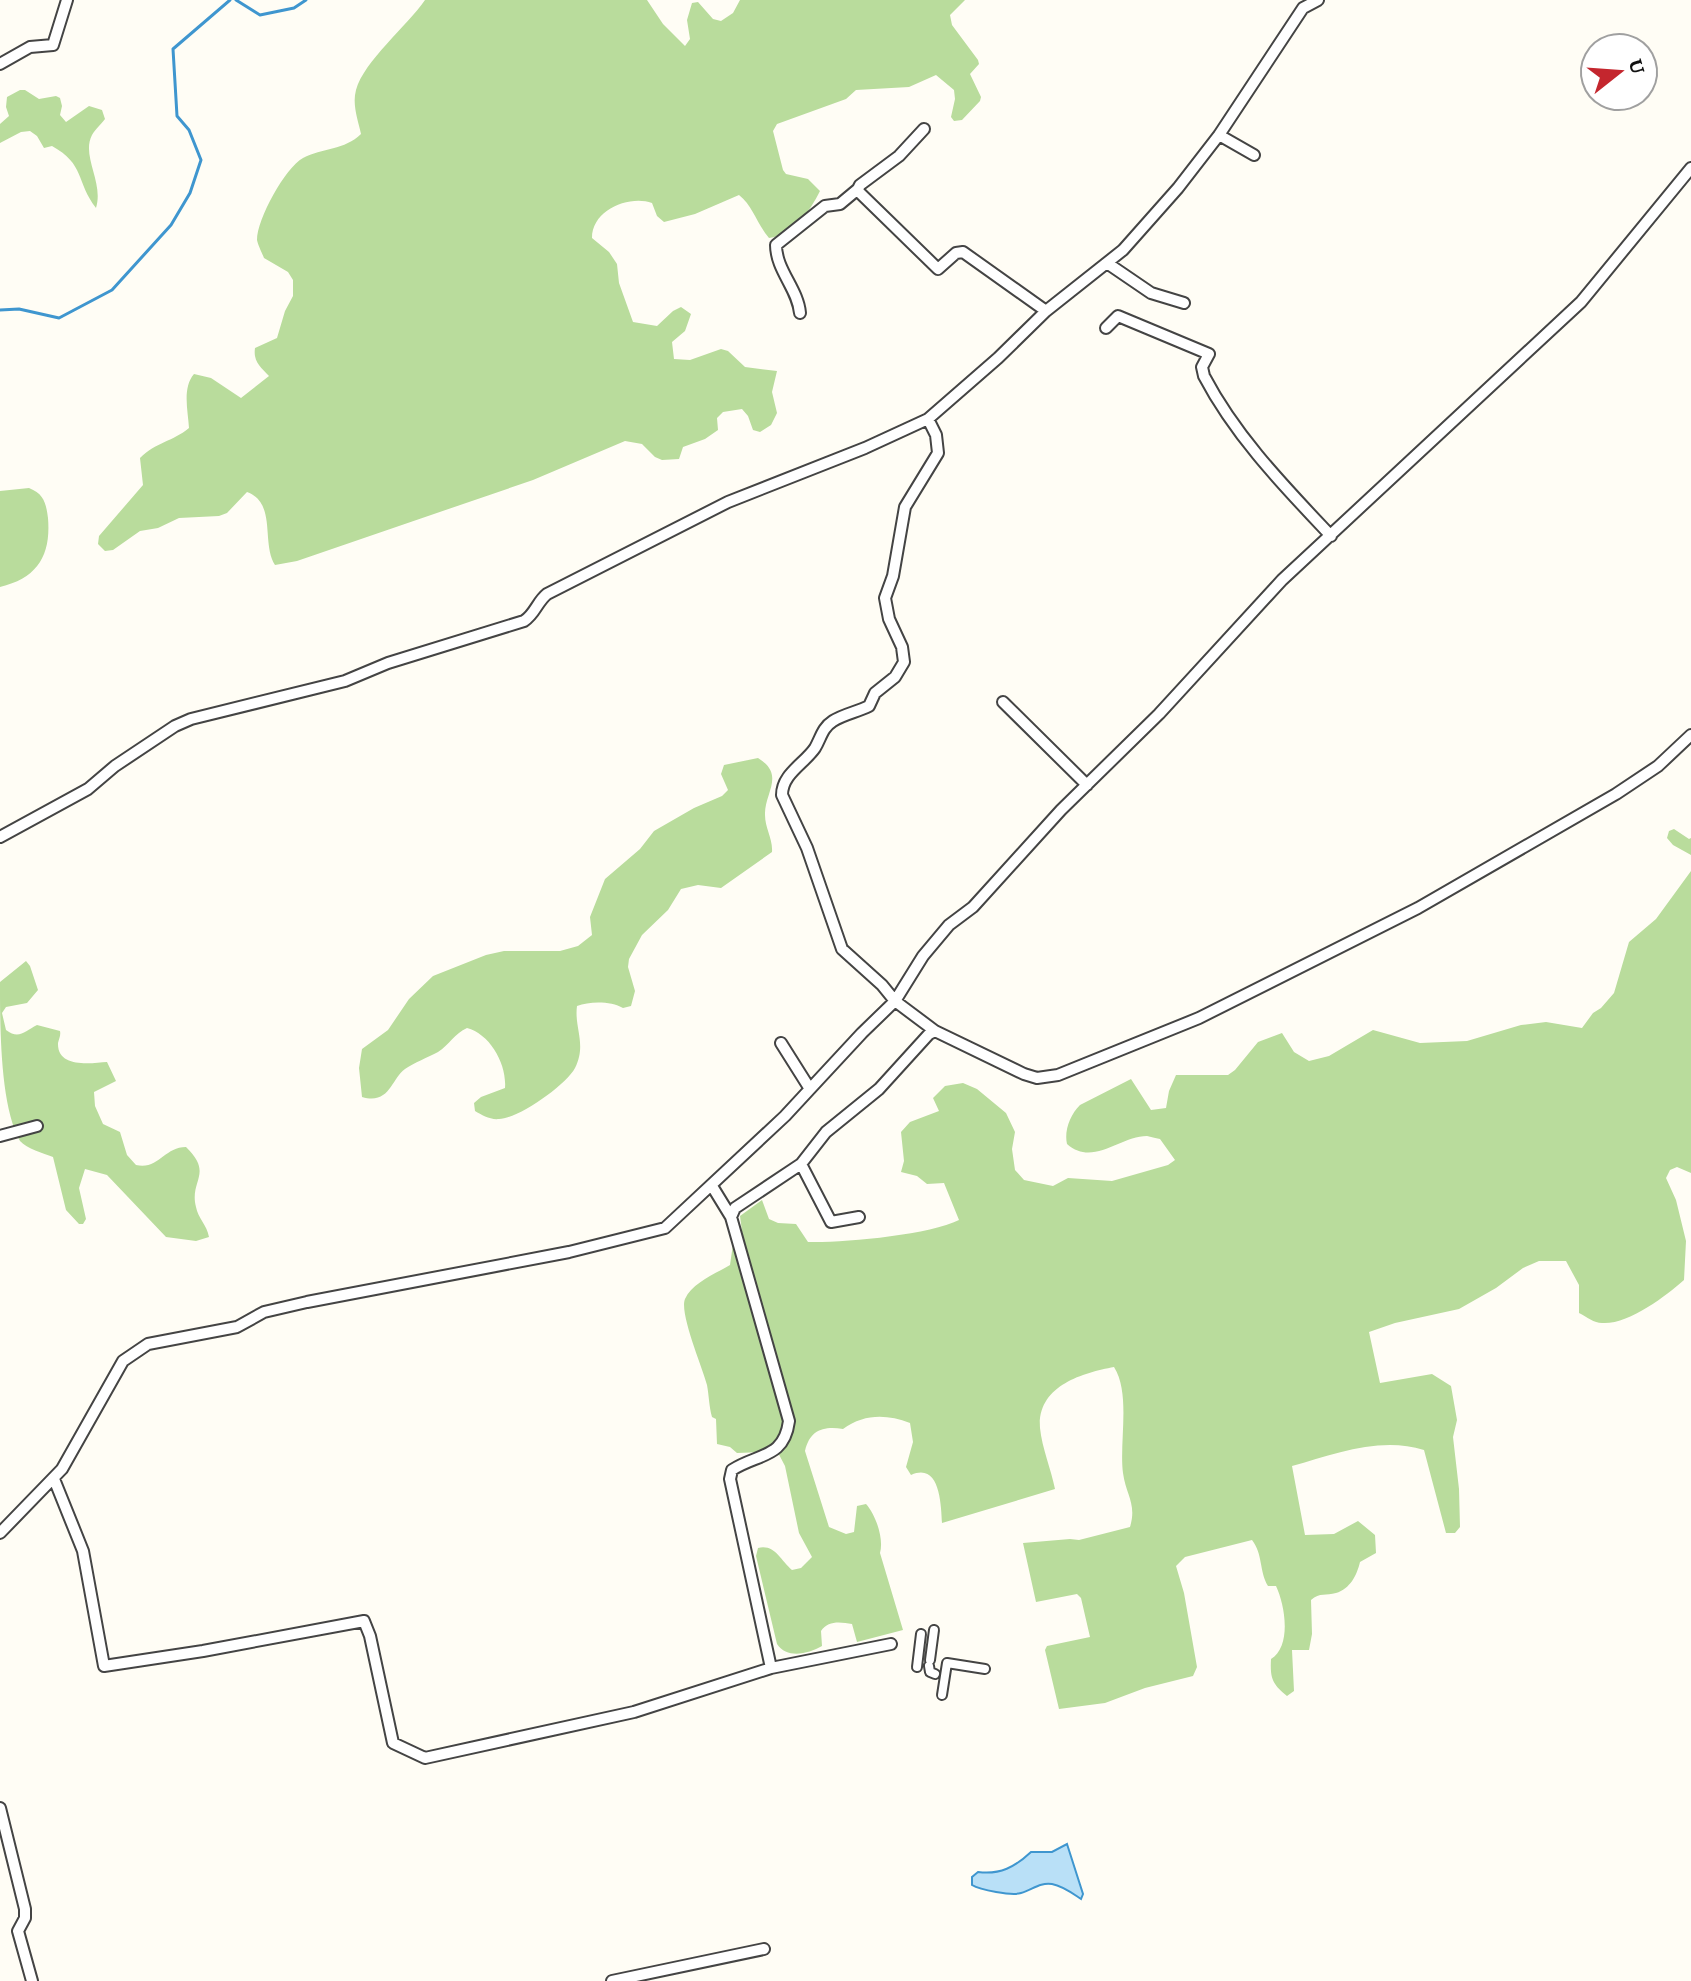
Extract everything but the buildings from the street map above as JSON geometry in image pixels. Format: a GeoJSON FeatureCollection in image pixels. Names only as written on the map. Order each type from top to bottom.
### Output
{"type":"FeatureCollection","features":[{"type":"Feature","properties":{"kind":"street"},"geometry":{"type":"LineString","coordinates":[[0,64],[30,47],[53,45],[67,0]]}},
{"type":"Feature","properties":{"kind":"street"},"geometry":{"type":"LineString","coordinates":[[0,837],[88,789],[115,766],[175,726],[191,719],[345,681],[388,663],[524,621],[547,594],[667,531],[728,502],[865,448],[928,419],[1046,311],[1123,250],[1178,188],[1219,135],[1303,8],[1318,0]]}},
{"type":"Feature","properties":{"kind":"street"},"geometry":{"type":"LineString","coordinates":[[800,313],[799,303],[776,255],[776,245],[825,206],[840,204],[899,156],[924,129]]}},
{"type":"Feature","properties":{"kind":"street"},"geometry":{"type":"LineString","coordinates":[[1219,135],[1254,155]]}},
{"type":"Feature","properties":{"kind":"street"},"geometry":{"type":"LineString","coordinates":[[0,1533],[62,1469],[123,1361],[148,1344],[237,1327],[264,1312],[307,1302],[569,1252],[665,1228],[712,1186],[895,1001],[923,956],[949,925],[973,907],[1087,785],[1159,714],[1282,580],[1581,302],[1691,168]]}},
{"type":"Feature","properties":{"kind":"street"},"geometry":{"type":"LineString","coordinates":[[858,189],[904,239],[938,269],[956,253],[963,252],[1046,311]]}},
{"type":"Feature","properties":{"kind":"street"},"geometry":{"type":"LineString","coordinates":[[1107,263],[1151,293],[1184,303]]}},
{"type":"Feature","properties":{"kind":"street"},"geometry":{"type":"LineString","coordinates":[[1106,328],[1118,316],[1125,317],[1209,354],[1202,367],[1204,376],[1226,413],[1255,452],[1331,536]]}},
{"type":"Feature","properties":{"kind":"street"},"geometry":{"type":"LineString","coordinates":[[928,419],[936,435],[938,453],[905,507],[893,576],[885,598],[904,662],[898,674],[875,693],[869,706],[826,726],[815,747],[790,775],[782,789],[783,800],[803,839],[842,949],[895,1001],[935,1031],[1024,1074],[1037,1078],[1058,1075],[1199,1018],[1418,908],[1616,794],[1658,766],[1691,735]]}},
{"type":"Feature","properties":{"kind":"street"},"geometry":{"type":"LineString","coordinates":[[1003,702],[1087,785]]}},
{"type":"Feature","properties":{"kind":"street"},"geometry":{"type":"LineString","coordinates":[[731,1217],[735,1208],[801,1164],[826,1132],[879,1089],[935,1031]]}},
{"type":"Feature","properties":{"kind":"street"},"geometry":{"type":"LineString","coordinates":[[781,1043],[810,1089]]}},
{"type":"Feature","properties":{"kind":"street"},"geometry":{"type":"LineString","coordinates":[[0,1136],[37,1126]]}},
{"type":"Feature","properties":{"kind":"street"},"geometry":{"type":"LineString","coordinates":[[801,1164],[831,1222],[859,1217]]}},
{"type":"Feature","properties":{"kind":"street"},"geometry":{"type":"LineString","coordinates":[[712,1186],[731,1217],[789,1421],[779,1448],[741,1464],[732,1470],[730,1479],[771,1668]]}},
{"type":"Feature","properties":{"kind":"street"},"geometry":{"type":"LineString","coordinates":[[54,1479],[83,1551],[104,1666],[364,1621],[393,1743],[425,1758],[634,1712],[771,1668],[891,1644]]}},
{"type":"Feature","properties":{"kind":"street"},"geometry":{"type":"LineString","coordinates":[[917,1667],[926,1647],[930,1672],[940,1674]]}},
{"type":"Feature","properties":{"kind":"street"},"geometry":{"type":"LineString","coordinates":[[942,1695],[940,1674],[948,1663],[985,1669]]}},
{"type":"Feature","properties":{"kind":"street"},"geometry":{"type":"LineString","coordinates":[[0,1808],[25,1909],[25,1918],[18,1931],[32,1981]]}},
{"type":"Feature","properties":{"kind":"street"},"geometry":{"type":"LineString","coordinates":[[612,1981],[764,1949]]}},
{"type":"Feature","properties":{"kind":"green space"},"geometry":{"type":"Polygon","coordinates":[[[425,0],[647,0],[663,24],[685,46],[690,39],[687,20],[692,3],[698,2],[713,19],[721,21],[733,13],[740,0],[965,0],[950,15],[952,25],[978,60],[979,64],[970,74],[981,97],[962,120],[954,121],[951,117],[954,90],[936,75],[909,87],[856,90],[846,99],[777,124],[773,131],[783,170],[786,174],[808,179],[820,191],[800,221],[778,236],[769,238],[739,195],[695,214],[664,222],[657,216],[652,203],[643,201],[613,207],[598,220],[592,238],[609,252],[617,264],[619,283],[633,322],[657,326],[681,307],[691,314],[685,331],[672,342],[674,359],[690,360],[721,349],[728,351],[745,367],[777,371],[772,392],[777,413],[771,425],[760,432],[753,430],[742,409],[723,412],[717,418],[718,430],[705,439],[683,447],[679,459],[662,460],[642,444],[625,441],[533,480],[297,561],[275,565],[262,505],[247,492],[227,513],[179,518],[158,528],[140,531],[113,550],[105,551],[98,544],[99,536],[143,485],[140,458],[189,428],[187,393],[194,374],[211,378],[241,398],[269,376],[256,361],[255,348],[277,338],[293,296],[293,280],[288,272],[264,258],[257,240],[267,207],[288,172],[303,158],[341,146],[361,134],[355,101],[361,79],[425,0]]]}},
{"type":"Feature","properties":{"kind":"green space"},"geometry":{"type":"Polygon","coordinates":[[[20,90],[39,99],[60,98],[60,115],[66,122],[89,106],[102,110],[105,119],[89,143],[98,198],[96,208],[75,167],[63,153],[52,146],[44,148],[30,131],[21,132],[0,143],[0,124],[9,116],[7,97],[20,90]]]}},
{"type":"Feature","properties":{"kind":"green space"},"geometry":{"type":"Polygon","coordinates":[[[29,488],[41,496],[46,508],[48,531],[44,554],[33,571],[24,578],[0,587],[0,491],[29,488]]]}},
{"type":"Feature","properties":{"kind":"green space"},"geometry":{"type":"Polygon","coordinates":[[[758,758],[771,771],[772,785],[765,815],[772,852],[721,888],[698,885],[681,889],[668,910],[642,935],[629,959],[628,967],[635,991],[631,1006],[623,1008],[600,1002],[577,1006],[580,1051],[575,1068],[562,1083],[541,1100],[507,1118],[492,1119],[475,1111],[474,1103],[505,1088],[505,1079],[500,1060],[490,1043],[467,1028],[438,1052],[405,1069],[384,1094],[371,1099],[362,1097],[359,1068],[362,1049],[388,1030],[409,999],[433,976],[504,951],[560,951],[578,946],[592,935],[590,917],[605,879],[640,849],[654,831],[722,796],[728,790],[721,774],[724,765],[758,758]]]}},
{"type":"Feature","properties":{"kind":"green space"},"geometry":{"type":"Polygon","coordinates":[[[1674,829],[1691,838],[1691,855],[1667,838],[1669,831],[1674,829]]]}},
{"type":"Feature","properties":{"kind":"green space"},"geometry":{"type":"Polygon","coordinates":[[[1691,871],[1691,1173],[1677,1167],[1670,1170],[1666,1178],[1676,1200],[1686,1241],[1684,1280],[1635,1314],[1599,1323],[1579,1313],[1579,1285],[1566,1261],[1539,1261],[1459,1309],[1369,1332],[1380,1383],[1432,1374],[1451,1386],[1457,1420],[1453,1437],[1460,1527],[1455,1533],[1446,1533],[1424,1450],[1408,1446],[1374,1446],[1292,1466],[1305,1535],[1334,1534],[1358,1521],[1375,1535],[1376,1553],[1360,1562],[1355,1576],[1345,1588],[1311,1600],[1309,1650],[1292,1650],[1294,1691],[1287,1696],[1272,1676],[1271,1659],[1282,1645],[1284,1614],[1276,1586],[1268,1586],[1265,1580],[1252,1540],[1185,1557],[1176,1566],[1197,1667],[1193,1676],[1145,1688],[1105,1703],[1059,1709],[1045,1650],[1047,1646],[1090,1637],[1081,1598],[1077,1594],[1036,1602],[1023,1543],[1079,1540],[1130,1527],[1132,1506],[1122,1461],[1122,1391],[1114,1367],[1064,1384],[1046,1402],[1040,1428],[1055,1489],[942,1523],[939,1496],[933,1479],[928,1474],[911,1475],[906,1467],[913,1442],[910,1423],[875,1417],[859,1420],[843,1429],[829,1428],[814,1434],[805,1451],[829,1527],[846,1534],[854,1532],[857,1506],[866,1504],[870,1509],[878,1527],[880,1553],[903,1630],[857,1642],[852,1624],[835,1623],[821,1631],[822,1646],[798,1654],[781,1649],[777,1644],[756,1556],[758,1548],[769,1548],[792,1570],[801,1568],[812,1557],[799,1533],[785,1466],[774,1445],[763,1452],[737,1453],[730,1447],[717,1444],[716,1419],[712,1417],[707,1385],[684,1306],[693,1288],[730,1265],[733,1244],[743,1239],[740,1216],[762,1200],[769,1219],[796,1224],[808,1242],[907,1234],[959,1220],[944,1183],[927,1184],[917,1176],[901,1172],[904,1161],[901,1132],[910,1122],[939,1111],[933,1098],[945,1086],[963,1083],[977,1089],[1006,1113],[1015,1132],[1012,1149],[1015,1170],[1024,1180],[1053,1186],[1068,1178],[1112,1181],[1168,1165],[1175,1160],[1160,1139],[1147,1136],[1097,1152],[1077,1150],[1067,1144],[1069,1123],[1080,1105],[1131,1079],[1151,1110],[1166,1108],[1176,1075],[1228,1075],[1258,1042],[1282,1033],[1294,1052],[1309,1061],[1329,1056],[1373,1030],[1420,1043],[1467,1041],[1521,1025],[1546,1022],[1582,1028],[1614,993],[1629,942],[1656,919],[1691,871]]]}},
{"type":"Feature","properties":{"kind":"green space"},"geometry":{"type":"Polygon","coordinates":[[[26,961],[38,990],[27,1003],[6,1007],[2,1013],[6,1030],[18,1034],[37,1025],[60,1031],[59,1051],[69,1061],[107,1062],[116,1081],[94,1092],[95,1106],[103,1124],[120,1132],[127,1155],[136,1165],[156,1162],[178,1148],[186,1147],[200,1171],[195,1190],[196,1207],[209,1237],[196,1241],[166,1237],[107,1175],[85,1169],[79,1188],[86,1219],[79,1224],[66,1210],[53,1157],[20,1141],[8,1108],[5,1087],[0,982],[26,961]]]}},
{"type":"Feature","properties":{"kind":"water"},"geometry":{"type":"Polygon","coordinates":[[[1067,1844],[1083,1894],[1081,1899],[1052,1884],[1017,1894],[972,1885],[972,1877],[978,1872],[1000,1871],[1013,1866],[1031,1852],[1052,1852],[1067,1844]]]}},
{"type":"Feature","properties":{"kind":"waterway"},"geometry":{"type":"LineString","coordinates":[[0,310],[19,309],[59,318],[112,290],[171,225],[190,193],[201,160],[189,130],[177,116],[173,49],[230,0]]}},
{"type":"Feature","properties":{"kind":"waterway"},"geometry":{"type":"LineString","coordinates":[[236,0],[260,15],[294,8],[306,0]]}}]}
